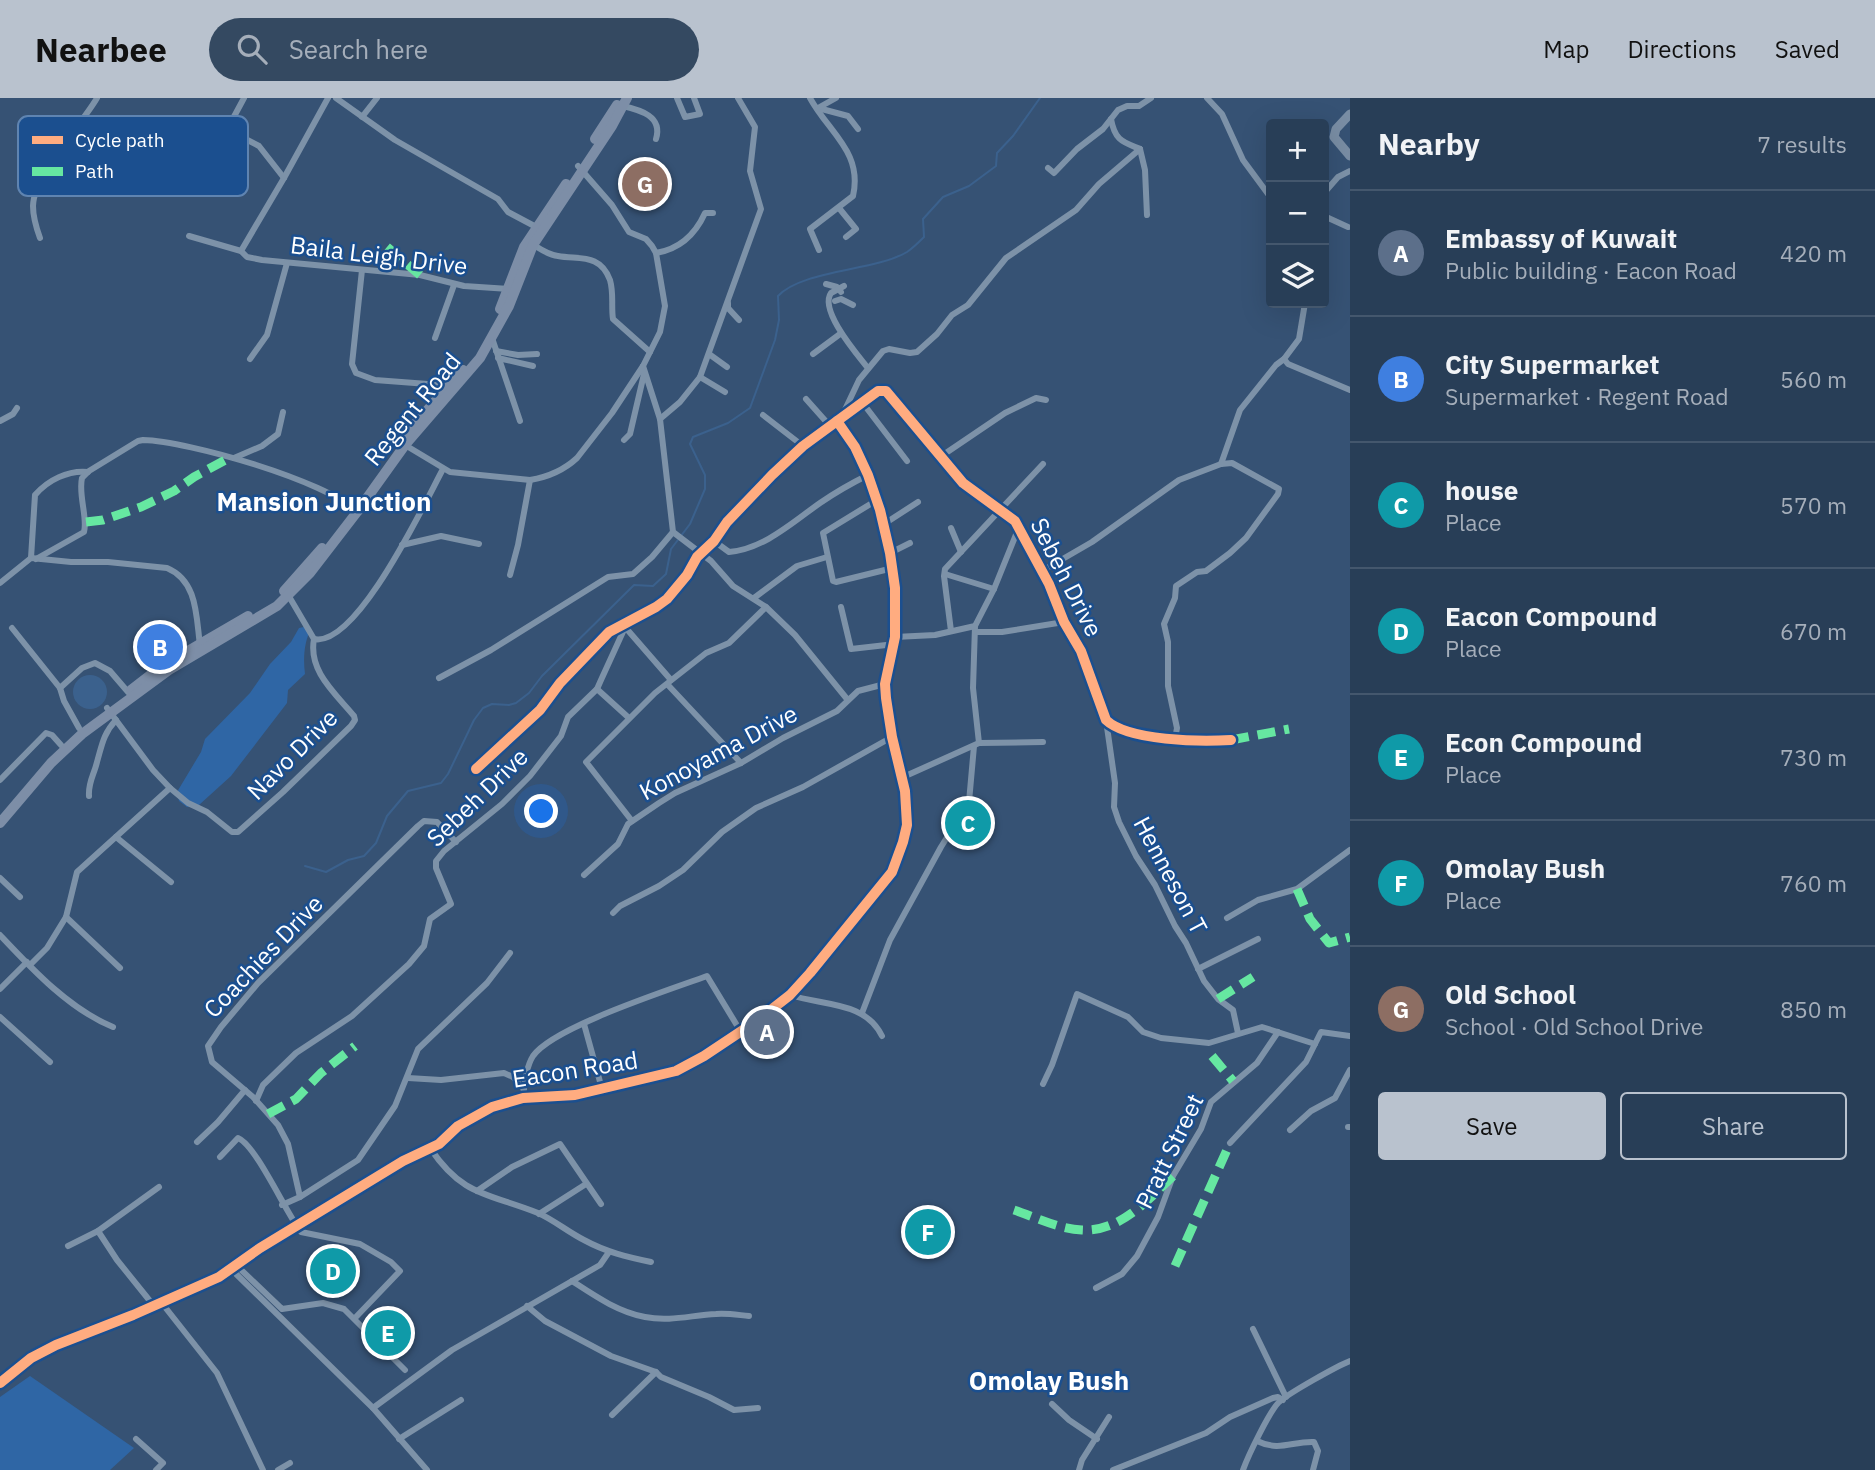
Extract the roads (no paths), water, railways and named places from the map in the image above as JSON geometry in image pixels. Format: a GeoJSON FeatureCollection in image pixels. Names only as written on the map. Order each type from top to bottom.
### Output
{"type":"FeatureCollection","features":[{"type":"Feature","properties":{"kind":"main road","name":"Regent Road"},"geometry":{"type":"LineString","coordinates":[[0,823],[61,745],[79,728],[111,714],[128,692],[162,666],[266,613],[310,573],[402,443],[480,358],[492,338],[530,243],[622,102]]}},
{"type":"Feature","properties":{"kind":"main road"},"geometry":{"type":"LineString","coordinates":[[1350,114],[1334,132],[1334,137],[1350,156]]}},
{"type":"Feature","properties":{"kind":"main road"},"geometry":{"type":"LineString","coordinates":[[1339,125],[1350,126]]}},
{"type":"Feature","properties":{"kind":"main road"},"geometry":{"type":"LineString","coordinates":[[1338,141],[1346,144],[1350,141]]}},
{"type":"Feature","properties":{"kind":"main road","name":"Regent Road"},"geometry":{"type":"LineString","coordinates":[[451,389],[477,353],[511,289]]}},
{"type":"Feature","properties":{"kind":"main road","name":"Regent Road"},"geometry":{"type":"LineString","coordinates":[[0,813],[12,805],[67,747],[200,647]]}},
{"type":"Feature","properties":{"kind":"street"},"geometry":{"type":"LineString","coordinates":[[85,116],[97,98]]}},
{"type":"Feature","properties":{"kind":"street"},"geometry":{"type":"LineString","coordinates":[[235,116],[244,98]]}},
{"type":"Feature","properties":{"kind":"street"},"geometry":{"type":"LineString","coordinates":[[241,251],[328,98]]}},
{"type":"Feature","properties":{"kind":"street"},"geometry":{"type":"LineString","coordinates":[[336,98],[406,146],[498,199],[508,212],[539,229]]}},
{"type":"Feature","properties":{"kind":"street"},"geometry":{"type":"LineString","coordinates":[[362,117],[377,98]]}},
{"type":"Feature","properties":{"kind":"street"},"geometry":{"type":"LineString","coordinates":[[677,98],[685,117],[700,114],[694,98]]}},
{"type":"Feature","properties":{"kind":"street"},"geometry":{"type":"LineString","coordinates":[[660,419],[690,391],[700,377],[761,209],[750,171],[755,127],[738,98]]}},
{"type":"Feature","properties":{"kind":"street"},"geometry":{"type":"LineString","coordinates":[[810,98],[848,153],[856,171],[853,196],[810,229],[819,250]]}},
{"type":"Feature","properties":{"kind":"street"},"geometry":{"type":"LineString","coordinates":[[817,108],[836,98]]}},
{"type":"Feature","properties":{"kind":"street"},"geometry":{"type":"LineString","coordinates":[[1048,168],[1054,173],[1118,110],[1127,106],[1139,106],[1151,98]]}},
{"type":"Feature","properties":{"kind":"street"},"geometry":{"type":"LineString","coordinates":[[1207,98],[1222,114],[1243,160],[1266,191]]}},
{"type":"Feature","properties":{"kind":"street"},"geometry":{"type":"LineString","coordinates":[[622,102],[643,111],[654,120],[658,127],[656,139]]}},
{"type":"Feature","properties":{"kind":"street"},"geometry":{"type":"LineString","coordinates":[[817,108],[848,116],[858,129]]}},
{"type":"Feature","properties":{"kind":"street"},"geometry":{"type":"LineString","coordinates":[[1111,119],[1116,134],[1125,144],[1140,149]]}},
{"type":"Feature","properties":{"kind":"street"},"geometry":{"type":"LineString","coordinates":[[248,140],[260,146],[284,178]]}},
{"type":"Feature","properties":{"kind":"street"},"geometry":{"type":"LineString","coordinates":[[1140,149],[1145,170],[1147,215]]}},
{"type":"Feature","properties":{"kind":"street"},"geometry":{"type":"LineString","coordinates":[[839,419],[867,368],[885,349],[918,352],[952,315],[968,305],[1006,258],[1060,219],[1076,211],[1099,184],[1140,149]]}},
{"type":"Feature","properties":{"kind":"street"},"geometry":{"type":"LineString","coordinates":[[580,168],[612,205],[629,232],[646,239],[656,253],[666,306],[660,331],[644,369],[629,434],[624,440]]}},
{"type":"Feature","properties":{"kind":"street"},"geometry":{"type":"LineString","coordinates":[[1329,187],[1338,177],[1350,171]]}},
{"type":"Feature","properties":{"kind":"street"},"geometry":{"type":"LineString","coordinates":[[35,196],[35,223],[40,238]]}},
{"type":"Feature","properties":{"kind":"street"},"geometry":{"type":"LineString","coordinates":[[839,208],[856,229],[846,237]]}},
{"type":"Feature","properties":{"kind":"street"},"geometry":{"type":"LineString","coordinates":[[656,253],[674,249],[688,239],[706,212],[713,213]]}},
{"type":"Feature","properties":{"kind":"street"},"geometry":{"type":"LineString","coordinates":[[1329,218],[1348,227]]}},
{"type":"Feature","properties":{"kind":"street","name":"Baila Leigh Drive"},"geometry":{"type":"LineString","coordinates":[[189,236],[241,251],[250,257],[420,275],[454,285],[511,289]]}},
{"type":"Feature","properties":{"kind":"street"},"geometry":{"type":"LineString","coordinates":[[530,243],[555,256],[579,257],[599,264],[611,282],[613,319],[650,352]]}},
{"type":"Feature","properties":{"kind":"street"},"geometry":{"type":"LineString","coordinates":[[250,359],[267,335],[287,263]]}},
{"type":"Feature","properties":{"kind":"street"},"geometry":{"type":"LineString","coordinates":[[362,270],[352,364],[356,373],[375,380],[451,389]]}},
{"type":"Feature","properties":{"kind":"street"},"geometry":{"type":"LineString","coordinates":[[826,284],[843,291]]}},
{"type":"Feature","properties":{"kind":"street"},"geometry":{"type":"LineString","coordinates":[[435,338],[454,285]]}},
{"type":"Feature","properties":{"kind":"street"},"geometry":{"type":"LineString","coordinates":[[835,301],[851,303],[839,287],[828,298],[840,334],[867,368]]}},
{"type":"Feature","properties":{"kind":"street"},"geometry":{"type":"LineString","coordinates":[[728,297],[728,308],[739,320]]}},
{"type":"Feature","properties":{"kind":"street"},"geometry":{"type":"LineString","coordinates":[[1221,464],[1240,410],[1299,339],[1304,308]]}},
{"type":"Feature","properties":{"kind":"street"},"geometry":{"type":"LineString","coordinates":[[813,354],[840,334]]}},
{"type":"Feature","properties":{"kind":"street"},"geometry":{"type":"LineString","coordinates":[[492,338],[520,421]]}},
{"type":"Feature","properties":{"kind":"street"},"geometry":{"type":"LineString","coordinates":[[497,355],[537,354]]}},
{"type":"Feature","properties":{"kind":"street"},"geometry":{"type":"LineString","coordinates":[[709,354],[727,367]]}},
{"type":"Feature","properties":{"kind":"street"},"geometry":{"type":"LineString","coordinates":[[497,355],[533,366]]}},
{"type":"Feature","properties":{"kind":"street"},"geometry":{"type":"LineString","coordinates":[[1284,359],[1288,364],[1350,390]]}},
{"type":"Feature","properties":{"kind":"street"},"geometry":{"type":"LineString","coordinates":[[644,369],[660,419],[675,533],[717,566],[733,586],[766,607],[795,635],[848,699]]}},
{"type":"Feature","properties":{"kind":"street"},"geometry":{"type":"LineString","coordinates":[[402,443],[443,469],[463,474],[530,480],[561,470],[577,458],[644,369]]}},
{"type":"Feature","properties":{"kind":"street"},"geometry":{"type":"LineString","coordinates":[[700,377],[725,392]]}},
{"type":"Feature","properties":{"kind":"street","name":"Sebeh Drive"},"geometry":{"type":"LineString","coordinates":[[256,1101],[263,1085],[274,1072],[296,1053],[343,1023],[417,956],[426,941],[430,919],[450,906],[451,901],[435,864],[444,851],[502,804],[554,747],[568,717],[597,689],[626,625],[667,598],[701,553],[756,489],[803,446],[878,391],[886,391],[969,488],[1015,521],[1042,571],[1064,622],[1076,640],[1090,671],[1105,720]]}},
{"type":"Feature","properties":{"kind":"street"},"geometry":{"type":"LineString","coordinates":[[806,398],[830,426]]}},
{"type":"Feature","properties":{"kind":"street"},"geometry":{"type":"LineString","coordinates":[[940,457],[1015,408],[1036,398],[1046,400]]}},
{"type":"Feature","properties":{"kind":"street"},"geometry":{"type":"LineString","coordinates":[[862,402],[907,461]]}},
{"type":"Feature","properties":{"kind":"street"},"geometry":{"type":"LineString","coordinates":[[0,421],[13,414],[17,408]]}},
{"type":"Feature","properties":{"kind":"street"},"geometry":{"type":"LineString","coordinates":[[232,458],[254,450],[278,434],[283,412]]}},
{"type":"Feature","properties":{"kind":"street"},"geometry":{"type":"LineString","coordinates":[[763,415],[803,446]]}},
{"type":"Feature","properties":{"kind":"street","name":"Eacon Road"},"geometry":{"type":"LineString","coordinates":[[0,1383],[31,1358],[56,1345],[154,1306],[233,1267],[403,1161],[443,1142],[458,1126],[499,1104],[523,1098],[559,1097],[670,1073],[704,1056],[741,1032],[790,995],[891,872],[907,825],[908,810],[892,737],[886,684],[895,640],[893,568],[884,524],[868,475],[839,419]]}},
{"type":"Feature","properties":{"kind":"street"},"geometry":{"type":"LineString","coordinates":[[0,583],[34,558],[84,532],[86,522],[82,509],[81,483],[88,472],[138,441],[232,458],[297,478],[355,510]]}},
{"type":"Feature","properties":{"kind":"street"},"geometry":{"type":"LineString","coordinates":[[1042,571],[1091,542],[1179,480],[1221,464],[1232,463],[1279,489],[1279,494],[1246,538],[1230,553],[1206,571],[1196,572],[1175,586],[1175,598],[1164,624],[1168,642],[1168,686],[1177,728],[1175,739]]}},
{"type":"Feature","properties":{"kind":"street"},"geometry":{"type":"LineString","coordinates":[[951,631],[946,569],[1043,464]]}},
{"type":"Feature","properties":{"kind":"street"},"geometry":{"type":"LineString","coordinates":[[314,639],[326,639],[365,607],[443,469]]}},
{"type":"Feature","properties":{"kind":"street"},"geometry":{"type":"LineString","coordinates":[[34,558],[35,495],[66,474],[88,472]]}},
{"type":"Feature","properties":{"kind":"street"},"geometry":{"type":"LineString","coordinates":[[714,541],[729,552],[760,542],[868,475]]}},
{"type":"Feature","properties":{"kind":"street"},"geometry":{"type":"LineString","coordinates":[[510,575],[530,480]]}},
{"type":"Feature","properties":{"kind":"street"},"geometry":{"type":"LineString","coordinates":[[877,500],[823,533],[827,557],[833,580],[836,582],[893,568]]}},
{"type":"Feature","properties":{"kind":"street"},"geometry":{"type":"LineString","coordinates":[[884,524],[918,502]]}},
{"type":"Feature","properties":{"kind":"street"},"geometry":{"type":"LineString","coordinates":[[862,1013],[890,940],[941,846],[969,802],[976,744],[973,688],[975,629],[1019,527]]}},
{"type":"Feature","properties":{"kind":"street"},"geometry":{"type":"LineString","coordinates":[[951,528],[961,552]]}},
{"type":"Feature","properties":{"kind":"street"},"geometry":{"type":"LineString","coordinates":[[439,678],[491,650],[608,577],[633,574],[675,533]]}},
{"type":"Feature","properties":{"kind":"street"},"geometry":{"type":"LineString","coordinates":[[402,545],[440,536],[478,544]]}},
{"type":"Feature","properties":{"kind":"street"},"geometry":{"type":"LineString","coordinates":[[890,553],[910,543]]}},
{"type":"Feature","properties":{"kind":"street"},"geometry":{"type":"LineString","coordinates":[[754,598],[797,566],[827,557]]}},
{"type":"Feature","properties":{"kind":"street"},"geometry":{"type":"LineString","coordinates":[[34,558],[108,562],[167,568],[175,572],[194,596],[200,647]]}},
{"type":"Feature","properties":{"kind":"street"},"geometry":{"type":"LineString","coordinates":[[945,574],[994,589]]}},
{"type":"Feature","properties":{"kind":"street","name":"Navo Drive"},"geometry":{"type":"LineString","coordinates":[[170,788],[232,832],[238,832],[283,792],[355,720],[313,663],[311,652],[314,639],[287,593]]}},
{"type":"Feature","properties":{"kind":"street"},"geometry":{"type":"LineString","coordinates":[[632,821],[586,762],[670,683],[706,653],[729,643],[766,607]]}},
{"type":"Feature","properties":{"kind":"street"},"geometry":{"type":"LineString","coordinates":[[841,607],[851,649],[951,631],[975,629],[1002,632],[1064,622]]}},
{"type":"Feature","properties":{"kind":"street"},"geometry":{"type":"LineString","coordinates":[[476,769],[540,710],[560,683],[609,632],[626,625],[670,683],[741,763]]}},
{"type":"Feature","properties":{"kind":"street"},"geometry":{"type":"LineString","coordinates":[[12,628],[60,688],[79,728]]}},
{"type":"Feature","properties":{"kind":"street"},"geometry":{"type":"LineString","coordinates":[[60,688],[76,672],[95,663],[110,671],[128,692]]}},
{"type":"Feature","properties":{"kind":"street","name":"Konoyama Drive"},"geometry":{"type":"LineString","coordinates":[[584,875],[618,844],[624,830],[632,821],[675,793],[741,763],[837,711],[858,691],[886,684]]}},
{"type":"Feature","properties":{"kind":"street"},"geometry":{"type":"LineString","coordinates":[[597,689],[629,719]]}},
{"type":"Feature","properties":{"kind":"street"},"geometry":{"type":"LineString","coordinates":[[0,989],[47,948],[66,917],[75,875],[170,788],[111,714]]}},
{"type":"Feature","properties":{"kind":"street"},"geometry":{"type":"LineString","coordinates":[[89,796],[89,780],[98,761],[111,714]]}},
{"type":"Feature","properties":{"kind":"street"},"geometry":{"type":"LineString","coordinates":[[1105,720],[1123,730],[1156,738],[1189,742],[1231,740]]}},
{"type":"Feature","properties":{"kind":"street","name":"Henneson T"},"geometry":{"type":"LineString","coordinates":[[1105,720],[1115,783],[1114,807],[1119,822],[1198,969],[1213,993],[1233,1010],[1238,1033]]}},
{"type":"Feature","properties":{"kind":"street"},"geometry":{"type":"LineString","coordinates":[[0,780],[46,733],[52,735],[61,745]]}},
{"type":"Feature","properties":{"kind":"street"},"geometry":{"type":"LineString","coordinates":[[613,913],[628,901],[659,886],[683,870],[722,832],[756,808],[803,786],[892,737]]}},
{"type":"Feature","properties":{"kind":"street"},"geometry":{"type":"LineString","coordinates":[[901,778],[976,744],[1043,742]]}},
{"type":"Feature","properties":{"kind":"street","name":"Coachies Drive"},"geometry":{"type":"LineString","coordinates":[[300,1197],[288,1144],[278,1125],[245,1090],[212,1062],[208,1046],[258,983],[424,821],[431,820],[442,825],[456,842]]}},
{"type":"Feature","properties":{"kind":"street"},"geometry":{"type":"LineString","coordinates":[[116,837],[171,882]]}},
{"type":"Feature","properties":{"kind":"street"},"geometry":{"type":"LineString","coordinates":[[1227,918],[1258,900],[1297,889],[1350,850]]}},
{"type":"Feature","properties":{"kind":"street"},"geometry":{"type":"LineString","coordinates":[[0,878],[20,897]]}},
{"type":"Feature","properties":{"kind":"street"},"geometry":{"type":"LineString","coordinates":[[66,917],[120,968]]}},
{"type":"Feature","properties":{"kind":"street"},"geometry":{"type":"LineString","coordinates":[[0,935],[80,1008],[113,1027]]}},
{"type":"Feature","properties":{"kind":"street"},"geometry":{"type":"LineString","coordinates":[[1198,969],[1258,939]]}},
{"type":"Feature","properties":{"kind":"street"},"geometry":{"type":"LineString","coordinates":[[282,1205],[300,1197],[358,1160],[390,1115],[408,1078],[418,1049],[487,983],[510,953]]}},
{"type":"Feature","properties":{"kind":"street"},"geometry":{"type":"LineString","coordinates":[[523,1098],[531,1060],[546,1042],[707,975],[741,1032]]}},
{"type":"Feature","properties":{"kind":"street"},"geometry":{"type":"LineString","coordinates":[[1043,1084],[1077,994],[1128,1017],[1143,1032],[1161,1038],[1209,1043],[1262,1027],[1315,1044]]}},
{"type":"Feature","properties":{"kind":"street"},"geometry":{"type":"LineString","coordinates":[[790,995],[862,1013],[876,1023],[882,1036]]}},
{"type":"Feature","properties":{"kind":"street"},"geometry":{"type":"LineString","coordinates":[[0,1017],[50,1062]]}},
{"type":"Feature","properties":{"kind":"street"},"geometry":{"type":"LineString","coordinates":[[584,1024],[602,1089]]}},
{"type":"Feature","properties":{"kind":"street"},"geometry":{"type":"LineString","coordinates":[[1230,1143],[1306,1062],[1322,1031],[1350,1036]]}},
{"type":"Feature","properties":{"kind":"street","name":"Pratt Street"},"geometry":{"type":"LineString","coordinates":[[1096,1288],[1122,1274],[1132,1264],[1158,1217],[1173,1176],[1201,1129],[1211,1102],[1257,1063],[1278,1032]]}},
{"type":"Feature","properties":{"kind":"street"},"geometry":{"type":"LineString","coordinates":[[408,1078],[441,1080],[504,1073],[516,1079],[524,1089]]}},
{"type":"Feature","properties":{"kind":"street"},"geometry":{"type":"LineString","coordinates":[[1290,1130],[1311,1111],[1335,1098],[1348,1073]]}},
{"type":"Feature","properties":{"kind":"street"},"geometry":{"type":"LineString","coordinates":[[197,1142],[245,1090]]}},
{"type":"Feature","properties":{"kind":"street"},"geometry":{"type":"LineString","coordinates":[[220,1157],[238,1138],[243,1140],[259,1161],[282,1205],[304,1234],[348,1240],[372,1249],[400,1271],[355,1318]]}},
{"type":"Feature","properties":{"kind":"street"},"geometry":{"type":"LineString","coordinates":[[477,1191],[512,1167],[560,1144],[600,1204]]}},
{"type":"Feature","properties":{"kind":"street"},"geometry":{"type":"LineString","coordinates":[[430,1149],[456,1180],[492,1199],[539,1214],[609,1252],[651,1262]]}},
{"type":"Feature","properties":{"kind":"street"},"geometry":{"type":"LineString","coordinates":[[539,1214],[586,1185]]}},
{"type":"Feature","properties":{"kind":"street"},"geometry":{"type":"LineString","coordinates":[[68,1246],[98,1231],[159,1187]]}},
{"type":"Feature","properties":{"kind":"street"},"geometry":{"type":"LineString","coordinates":[[98,1231],[117,1260],[154,1306]]}},
{"type":"Feature","properties":{"kind":"street"},"geometry":{"type":"LineString","coordinates":[[373,1408],[452,1350],[600,1265],[609,1252]]}},
{"type":"Feature","properties":{"kind":"street"},"geometry":{"type":"LineString","coordinates":[[233,1267],[282,1309],[323,1303],[344,1309],[405,1370]]}},
{"type":"Feature","properties":{"kind":"street"},"geometry":{"type":"LineString","coordinates":[[233,1267],[373,1408],[427,1470]]}},
{"type":"Feature","properties":{"kind":"street"},"geometry":{"type":"LineString","coordinates":[[572,1281],[622,1311],[648,1318],[669,1319],[715,1314],[749,1316]]}},
{"type":"Feature","properties":{"kind":"street"},"geometry":{"type":"LineString","coordinates":[[162,1302],[217,1373],[262,1470]]}},
{"type":"Feature","properties":{"kind":"street"},"geometry":{"type":"LineString","coordinates":[[527,1306],[545,1321],[611,1356],[656,1372],[661,1377],[734,1410],[758,1408]]}},
{"type":"Feature","properties":{"kind":"street"},"geometry":{"type":"LineString","coordinates":[[1253,1329],[1284,1399]]}},
{"type":"Feature","properties":{"kind":"street"},"geometry":{"type":"LineString","coordinates":[[1243,1470],[1279,1403],[1338,1365],[1350,1361]]}},
{"type":"Feature","properties":{"kind":"street"},"geometry":{"type":"LineString","coordinates":[[612,1415],[656,1372]]}},
{"type":"Feature","properties":{"kind":"street"},"geometry":{"type":"LineString","coordinates":[[1113,1470],[1125,1468],[1147,1456],[1206,1433],[1230,1417],[1268,1400],[1278,1397],[1284,1399]]}},
{"type":"Feature","properties":{"kind":"street"},"geometry":{"type":"LineString","coordinates":[[399,1439],[461,1400]]}},
{"type":"Feature","properties":{"kind":"street"},"geometry":{"type":"LineString","coordinates":[[1052,1404],[1069,1420],[1097,1439]]}},
{"type":"Feature","properties":{"kind":"street"},"geometry":{"type":"LineString","coordinates":[[1079,1470],[1082,1460],[1109,1417]]}},
{"type":"Feature","properties":{"kind":"street"},"geometry":{"type":"LineString","coordinates":[[136,1438],[163,1462],[156,1470]]}},
{"type":"Feature","properties":{"kind":"street"},"geometry":{"type":"LineString","coordinates":[[1257,1441],[1269,1447],[1314,1442],[1318,1451],[1313,1470]]}},
{"type":"Feature","properties":{"kind":"street"},"geometry":{"type":"LineString","coordinates":[[278,1470],[290,1463]]}},
{"type":"Feature","properties":{"kind":"waterway"},"geometry":{"type":"LineString","coordinates":[[305,866],[326,872],[348,860],[364,856],[376,843],[387,816],[408,791],[441,783],[483,708],[492,704],[516,703],[529,693],[542,676],[634,585],[653,586],[666,574],[671,549],[690,524],[705,489],[705,475],[690,444],[693,437],[728,423],[750,408],[775,340],[779,320],[778,296],[789,287],[804,281],[877,263],[909,250],[924,237],[923,219],[943,197],[969,186],[996,166],[997,153],[1013,136],[1040,98]]}},
{"type":"Feature","properties":{"kind":"place","name":"Old School"},"geometry":{"type":"Point","coordinates":[645,184]}},
{"type":"Feature","properties":{"kind":"place","name":"City Supermarket"},"geometry":{"type":"Point","coordinates":[160,647]}},
{"type":"Feature","properties":{"kind":"place","name":"house"},"geometry":{"type":"Point","coordinates":[968,823]}},
{"type":"Feature","properties":{"kind":"place","name":"Embassy of Kuwait"},"geometry":{"type":"Point","coordinates":[767,1032]}},
{"type":"Feature","properties":{"kind":"place","name":"Omolay Bush"},"geometry":{"type":"Point","coordinates":[928,1232]}},
{"type":"Feature","properties":{"kind":"place","name":"Eacon Compound"},"geometry":{"type":"Point","coordinates":[333,1271]}},
{"type":"Feature","properties":{"kind":"place","name":"Econ Compound"},"geometry":{"type":"Point","coordinates":[388,1333]}},
{"type":"Feature","properties":{"kind":"district","name":"Mansion Junction"},"geometry":{"type":"Point","coordinates":[324,501]}},
{"type":"Feature","properties":{"kind":"district","name":"Omolay Bush"},"geometry":{"type":"Point","coordinates":[1049,1380]}}]}
